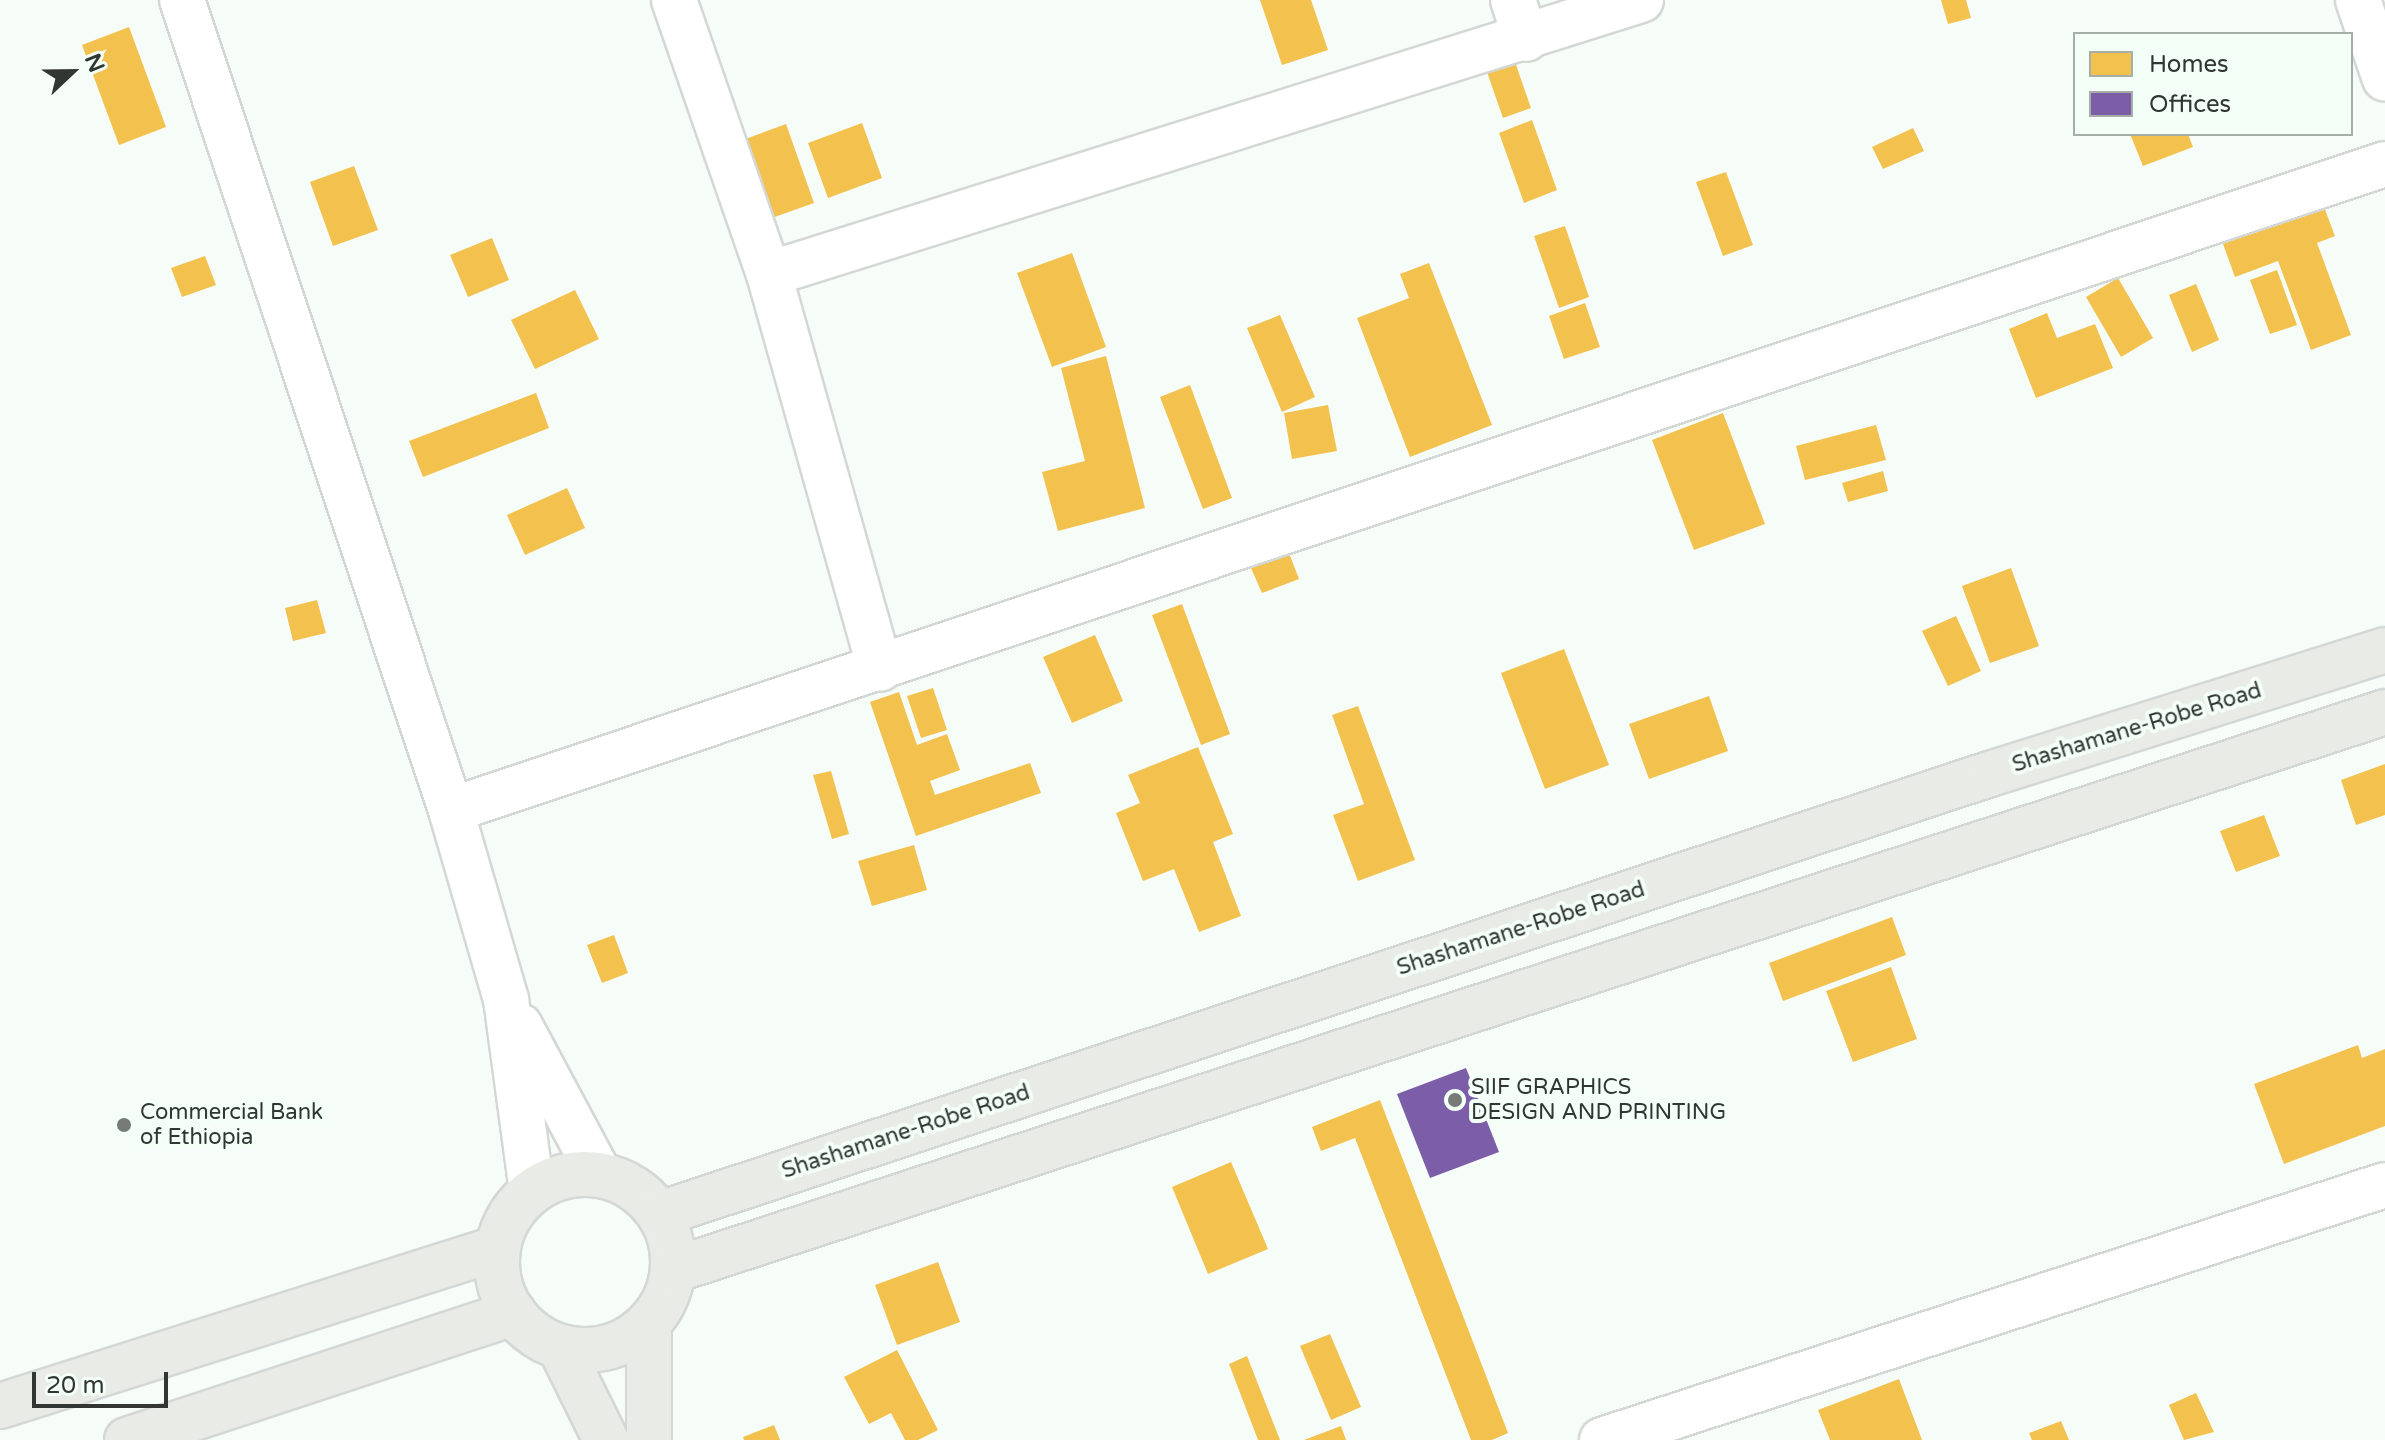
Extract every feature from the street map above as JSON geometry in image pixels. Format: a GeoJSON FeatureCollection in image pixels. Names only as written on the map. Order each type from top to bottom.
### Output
{"type":"FeatureCollection","features":[{"type":"Feature","properties":{"kind":"main road","name":"Shashamane-Robe Road"},"geometry":{"type":"LineString","coordinates":[[660,1214],[1990,774],[2385,650]]}},
{"type":"Feature","properties":{"kind":"main road"},"geometry":{"type":"LineString","coordinates":[[674,1270],[2385,712]]}},
{"type":"Feature","properties":{"kind":"main road"},"geometry":{"type":"LineString","coordinates":[[575,1173],[599,1174],[623,1181],[660,1214],[668,1231],[674,1270],[666,1298],[649,1324],[635,1336],[598,1350],[560,1347],[526,1328],[514,1313],[503,1293],[498,1248],[510,1216],[532,1191],[575,1173]]}},
{"type":"Feature","properties":{"kind":"main road"},"geometry":{"type":"LineString","coordinates":[[0,1406],[498,1248]]}},
{"type":"Feature","properties":{"kind":"main road"},"geometry":{"type":"LineString","coordinates":[[127,1440],[514,1313]]}},
{"type":"Feature","properties":{"kind":"main road"},"geometry":{"type":"LineString","coordinates":[[649,1324],[649,1440]]}},
{"type":"Feature","properties":{"kind":"main road"},"geometry":{"type":"LineString","coordinates":[[560,1347],[606,1440]]}},
{"type":"Feature","properties":{"kind":"street"},"geometry":{"type":"LineString","coordinates":[[182,0],[451,810],[506,999],[532,1191]]}},
{"type":"Feature","properties":{"kind":"street"},"geometry":{"type":"LineString","coordinates":[[674,0],[769,274],[880,669]]}},
{"type":"Feature","properties":{"kind":"street"},"geometry":{"type":"LineString","coordinates":[[769,274],[1519,20],[1641,0]]}},
{"type":"Feature","properties":{"kind":"street"},"geometry":{"type":"LineString","coordinates":[[2358,0],[2385,79]]}},
{"type":"Feature","properties":{"kind":"street"},"geometry":{"type":"LineString","coordinates":[[451,810],[2385,164]]}},
{"type":"Feature","properties":{"kind":"street"},"geometry":{"type":"LineString","coordinates":[[506,999],[599,1174]]}},
{"type":"Feature","properties":{"kind":"street"},"geometry":{"type":"LineString","coordinates":[[1602,1440],[2385,1185]]}},
{"type":"Feature","properties":{"kind":"building: Homes"},"geometry":{"type":"Polygon","coordinates":[[[1260,0],[1311,0],[1328,50],[1282,65],[1260,0]]]}},
{"type":"Feature","properties":{"kind":"building: Homes"},"geometry":{"type":"Polygon","coordinates":[[[1941,0],[1966,0],[1971,18],[1948,24],[1941,0]]]}},
{"type":"Feature","properties":{"kind":"building: Homes"},"geometry":{"type":"Polygon","coordinates":[[[129,27],[166,127],[119,145],[82,45],[129,27]]]}},
{"type":"Feature","properties":{"kind":"building: Homes"},"geometry":{"type":"Polygon","coordinates":[[[1515,62],[1531,108],[1503,118],[1487,72],[1515,62]]]}},
{"type":"Feature","properties":{"kind":"building: Homes"},"geometry":{"type":"Polygon","coordinates":[[[1532,120],[1557,190],[1524,203],[1499,133],[1532,120]]]}},
{"type":"Feature","properties":{"kind":"building: Homes"},"geometry":{"type":"Polygon","coordinates":[[[862,123],[882,178],[828,198],[808,143],[862,123]]]}},
{"type":"Feature","properties":{"kind":"building: Homes"},"geometry":{"type":"Polygon","coordinates":[[[786,124],[814,203],[769,219],[740,141],[786,124]]]}},
{"type":"Feature","properties":{"kind":"building: Homes"},"geometry":{"type":"Polygon","coordinates":[[[1913,128],[1924,151],[1883,169],[1872,147],[1913,128]]]}},
{"type":"Feature","properties":{"kind":"building: Homes"},"geometry":{"type":"Polygon","coordinates":[[[2131,136],[2189,136],[2193,147],[2143,166],[2131,136]]]}},
{"type":"Feature","properties":{"kind":"building: Homes"},"geometry":{"type":"Polygon","coordinates":[[[354,166],[378,230],[333,246],[310,182],[354,166]]]}},
{"type":"Feature","properties":{"kind":"building: Homes"},"geometry":{"type":"Polygon","coordinates":[[[1726,172],[1753,245],[1723,256],[1696,182],[1726,172]]]}},
{"type":"Feature","properties":{"kind":"building: Homes"},"geometry":{"type":"Polygon","coordinates":[[[2324,207],[2335,236],[2317,243],[2351,335],[2311,350],[2278,261],[2235,277],[2223,244],[2324,207]]]}},
{"type":"Feature","properties":{"kind":"building: Homes"},"geometry":{"type":"Polygon","coordinates":[[[1565,226],[1589,297],[1559,308],[1534,236],[1565,226]]]}},
{"type":"Feature","properties":{"kind":"building: Homes"},"geometry":{"type":"Polygon","coordinates":[[[492,238],[509,280],[468,297],[450,255],[492,238]]]}},
{"type":"Feature","properties":{"kind":"building: Homes"},"geometry":{"type":"Polygon","coordinates":[[[1072,253],[1106,347],[1052,367],[1017,273],[1072,253]]]}},
{"type":"Feature","properties":{"kind":"building: Homes"},"geometry":{"type":"Polygon","coordinates":[[[205,256],[216,285],[182,297],[171,268],[205,256]]]}},
{"type":"Feature","properties":{"kind":"building: Homes"},"geometry":{"type":"Polygon","coordinates":[[[1429,263],[1492,425],[1410,457],[1357,318],[1409,298],[1400,274],[1429,263]]]}},
{"type":"Feature","properties":{"kind":"building: Homes"},"geometry":{"type":"Polygon","coordinates":[[[2277,270],[2297,325],[2270,334],[2250,280],[2277,270]]]}},
{"type":"Feature","properties":{"kind":"building: Homes"},"geometry":{"type":"Polygon","coordinates":[[[2118,278],[2153,338],[2121,357],[2086,297],[2118,278]]]}},
{"type":"Feature","properties":{"kind":"building: Homes"},"geometry":{"type":"Polygon","coordinates":[[[2196,284],[2219,340],[2192,352],[2169,295],[2196,284]]]}},
{"type":"Feature","properties":{"kind":"building: Homes"},"geometry":{"type":"Polygon","coordinates":[[[575,290],[599,339],[535,369],[511,320],[575,290]]]}},
{"type":"Feature","properties":{"kind":"building: Homes"},"geometry":{"type":"Polygon","coordinates":[[[1585,303],[1600,347],[1564,359],[1549,316],[1585,303]]]}},
{"type":"Feature","properties":{"kind":"building: Homes"},"geometry":{"type":"Polygon","coordinates":[[[2047,313],[2057,338],[2095,324],[2113,368],[2036,398],[2009,329],[2047,313]]]}},
{"type":"Feature","properties":{"kind":"building: Homes"},"geometry":{"type":"Polygon","coordinates":[[[1280,315],[1315,397],[1282,412],[1247,328],[1280,315]]]}},
{"type":"Feature","properties":{"kind":"building: Homes"},"geometry":{"type":"Polygon","coordinates":[[[1106,356],[1145,508],[1058,531],[1042,472],[1085,461],[1061,368],[1106,356]]]}},
{"type":"Feature","properties":{"kind":"building: Homes"},"geometry":{"type":"Polygon","coordinates":[[[1190,385],[1232,498],[1203,509],[1160,397],[1190,385]]]}},
{"type":"Feature","properties":{"kind":"building: Homes"},"geometry":{"type":"Polygon","coordinates":[[[536,393],[549,428],[423,477],[409,441],[536,393]]]}},
{"type":"Feature","properties":{"kind":"building: Homes"},"geometry":{"type":"Polygon","coordinates":[[[1328,405],[1337,451],[1292,459],[1284,413],[1328,405]]]}},
{"type":"Feature","properties":{"kind":"building: Homes"},"geometry":{"type":"Polygon","coordinates":[[[1723,413],[1765,524],[1694,550],[1652,440],[1723,413]]]}},
{"type":"Feature","properties":{"kind":"building: Homes"},"geometry":{"type":"Polygon","coordinates":[[[1876,425],[1886,460],[1805,480],[1796,446],[1876,425]]]}},
{"type":"Feature","properties":{"kind":"building: Homes"},"geometry":{"type":"Polygon","coordinates":[[[1883,471],[1888,491],[1848,502],[1842,483],[1883,471]]]}},
{"type":"Feature","properties":{"kind":"building: Homes"},"geometry":{"type":"Polygon","coordinates":[[[567,488],[585,528],[525,555],[507,515],[567,488]]]}},
{"type":"Feature","properties":{"kind":"building: Homes"},"geometry":{"type":"Polygon","coordinates":[[[1289,553],[1299,579],[1262,593],[1251,568],[1289,553]]]}},
{"type":"Feature","properties":{"kind":"building: Homes"},"geometry":{"type":"Polygon","coordinates":[[[2011,568],[2039,646],[1990,663],[1962,586],[2011,568]]]}},
{"type":"Feature","properties":{"kind":"building: Homes"},"geometry":{"type":"Polygon","coordinates":[[[317,600],[326,633],[293,641],[285,608],[317,600]]]}},
{"type":"Feature","properties":{"kind":"building: Homes"},"geometry":{"type":"Polygon","coordinates":[[[1182,604],[1230,734],[1201,745],[1152,615],[1182,604]]]}},
{"type":"Feature","properties":{"kind":"building: Homes"},"geometry":{"type":"Polygon","coordinates":[[[1956,616],[1981,671],[1948,686],[1922,631],[1956,616]]]}},
{"type":"Feature","properties":{"kind":"building: Homes"},"geometry":{"type":"Polygon","coordinates":[[[1095,635],[1123,701],[1072,723],[1043,657],[1095,635]]]}},
{"type":"Feature","properties":{"kind":"building: Homes"},"geometry":{"type":"Polygon","coordinates":[[[1564,649],[1609,765],[1545,789],[1501,673],[1564,649]]]}},
{"type":"Feature","properties":{"kind":"building: Homes"},"geometry":{"type":"Polygon","coordinates":[[[933,688],[947,730],[921,738],[907,696],[933,688]]]}},
{"type":"Feature","properties":{"kind":"building: Homes"},"geometry":{"type":"Polygon","coordinates":[[[899,692],[917,745],[947,734],[960,770],[930,781],[935,795],[1030,763],[1041,793],[916,836],[870,702],[899,692]]]}},
{"type":"Feature","properties":{"kind":"building: Homes"},"geometry":{"type":"Polygon","coordinates":[[[1709,696],[1728,751],[1649,779],[1629,724],[1709,696]]]}},
{"type":"Feature","properties":{"kind":"building: Homes"},"geometry":{"type":"Polygon","coordinates":[[[1358,706],[1415,860],[1358,881],[1333,815],[1364,804],[1332,715],[1358,706]]]}},
{"type":"Feature","properties":{"kind":"building: Homes"},"geometry":{"type":"Polygon","coordinates":[[[1198,747],[1233,834],[1213,842],[1241,916],[1199,932],[1174,869],[1143,881],[1116,813],[1140,803],[1128,775],[1198,747]]]}},
{"type":"Feature","properties":{"kind":"building: Homes"},"geometry":{"type":"Polygon","coordinates":[[[2385,764],[2385,815],[2356,825],[2341,780],[2385,764]]]}},
{"type":"Feature","properties":{"kind":"building: Homes"},"geometry":{"type":"Polygon","coordinates":[[[831,771],[849,834],[832,839],[813,775],[831,771]]]}},
{"type":"Feature","properties":{"kind":"building: Homes"},"geometry":{"type":"Polygon","coordinates":[[[2264,815],[2280,856],[2236,872],[2220,831],[2264,815]]]}},
{"type":"Feature","properties":{"kind":"building: Homes"},"geometry":{"type":"Polygon","coordinates":[[[914,845],[927,890],[872,906],[858,861],[914,845]]]}},
{"type":"Feature","properties":{"kind":"building: Homes"},"geometry":{"type":"Polygon","coordinates":[[[1892,917],[1906,955],[1783,1001],[1769,963],[1892,917]]]}},
{"type":"Feature","properties":{"kind":"building: Homes"},"geometry":{"type":"Polygon","coordinates":[[[614,935],[628,973],[602,983],[587,945],[614,935]]]}},
{"type":"Feature","properties":{"kind":"building: Homes"},"geometry":{"type":"Polygon","coordinates":[[[1891,967],[1917,1039],[1853,1062],[1826,991],[1891,967]]]}},
{"type":"Feature","properties":{"kind":"building: Homes"},"geometry":{"type":"Polygon","coordinates":[[[2358,1045],[2362,1058],[2385,1049],[2385,1126],[2284,1164],[2254,1084],[2358,1045]]]}},
{"type":"Feature","properties":{"kind":"building: Homes"},"geometry":{"type":"Polygon","coordinates":[[[1380,1100],[1508,1433],[1492,1440],[1471,1440],[1355,1138],[1321,1151],[1312,1127],[1380,1100]]]}},
{"type":"Feature","properties":{"kind":"building: Homes"},"geometry":{"type":"Polygon","coordinates":[[[1231,1162],[1268,1249],[1208,1274],[1172,1187],[1231,1162]]]}},
{"type":"Feature","properties":{"kind":"building: Homes"},"geometry":{"type":"Polygon","coordinates":[[[938,1262],[960,1322],[897,1345],[875,1285],[938,1262]]]}},
{"type":"Feature","properties":{"kind":"building: Homes"},"geometry":{"type":"Polygon","coordinates":[[[1330,1334],[1361,1407],[1331,1420],[1300,1346],[1330,1334]]]}},
{"type":"Feature","properties":{"kind":"building: Homes"},"geometry":{"type":"Polygon","coordinates":[[[897,1350],[938,1430],[918,1440],[905,1440],[891,1413],[869,1424],[844,1377],[897,1350]]]}},
{"type":"Feature","properties":{"kind":"building: Homes"},"geometry":{"type":"Polygon","coordinates":[[[1247,1356],[1280,1440],[1258,1440],[1229,1364],[1247,1356]]]}},
{"type":"Feature","properties":{"kind":"building: Homes"},"geometry":{"type":"Polygon","coordinates":[[[1899,1379],[1922,1440],[1830,1440],[1818,1410],[1899,1379]]]}},
{"type":"Feature","properties":{"kind":"building: Homes"},"geometry":{"type":"Polygon","coordinates":[[[2196,1393],[2214,1432],[2184,1440],[2169,1405],[2196,1393]]]}},
{"type":"Feature","properties":{"kind":"building: Homes"},"geometry":{"type":"Polygon","coordinates":[[[2061,1421],[2069,1440],[2032,1440],[2029,1433],[2061,1421]]]}},
{"type":"Feature","properties":{"kind":"building: Homes"},"geometry":{"type":"Polygon","coordinates":[[[774,1425],[780,1440],[744,1440],[743,1437],[774,1425]]]}},
{"type":"Feature","properties":{"kind":"building: Homes"},"geometry":{"type":"Polygon","coordinates":[[[1341,1426],[1346,1440],[1304,1440],[1341,1426]]]}},
{"type":"Feature","properties":{"kind":"building: Offices"},"geometry":{"type":"Polygon","coordinates":[[[1466,1068],[1499,1152],[1430,1178],[1397,1094],[1466,1068]]]}},
{"type":"Feature","properties":{"kind":"place","name":"SIIF GRAPHICS DESIGN AND PRINTING"},"geometry":{"type":"Point","coordinates":[1455,1100]}},
{"type":"Feature","properties":{"kind":"place","name":"Commercial Bank of Ethiopia"},"geometry":{"type":"Point","coordinates":[124,1125]}}]}
